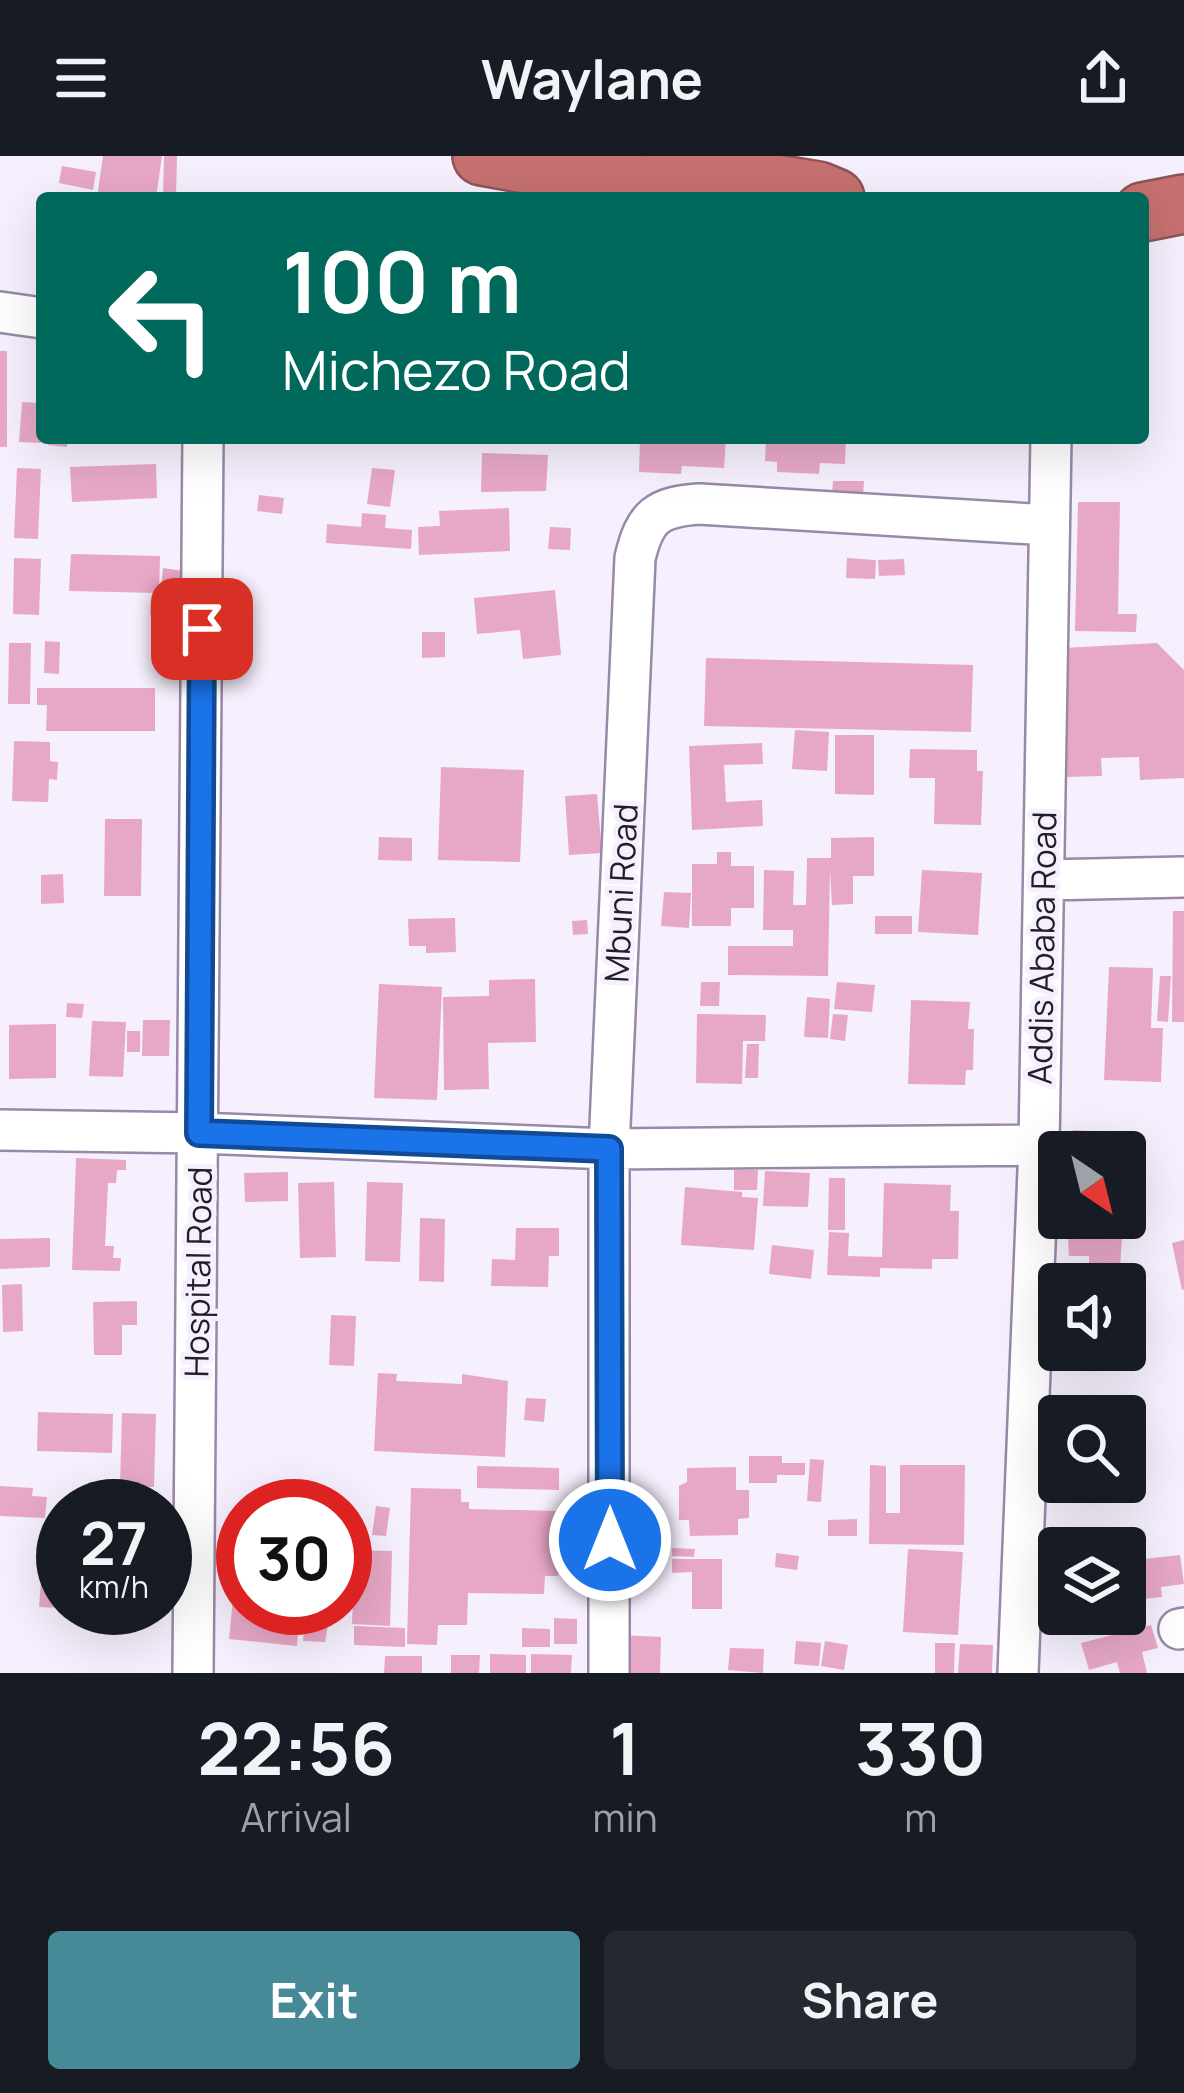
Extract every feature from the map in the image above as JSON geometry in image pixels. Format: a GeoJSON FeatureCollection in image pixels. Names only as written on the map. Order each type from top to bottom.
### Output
{"type":"FeatureCollection","features":[{"type":"Feature","properties":{"kind":"highway"},"geometry":{"type":"LineString","coordinates":[[482,156],[679,192]]}},
{"type":"Feature","properties":{"kind":"highway"},"geometry":{"type":"LineString","coordinates":[[608,156],[820,192]]}},
{"type":"Feature","properties":{"kind":"highway"},"geometry":{"type":"LineString","coordinates":[[1149,211],[1184,204]]}},
{"type":"Feature","properties":{"kind":"street"},"geometry":{"type":"LineString","coordinates":[[0,312],[36,317]]}},
{"type":"Feature","properties":{"kind":"street","name":"Hospital Road"},"geometry":{"type":"LineString","coordinates":[[193,1673],[203,444]]}},
{"type":"Feature","properties":{"kind":"street","name":"Addis Ababa Road"},"geometry":{"type":"LineString","coordinates":[[1040,1131],[1051,444]]}},
{"type":"Feature","properties":{"kind":"street","name":"Mbuni Road"},"geometry":{"type":"LineString","coordinates":[[609,1673],[609,1149],[634,558],[640,534],[670,506],[700,504],[1049,525]]}},
{"type":"Feature","properties":{"kind":"street"},"geometry":{"type":"LineString","coordinates":[[1044,880],[1184,877]]}},
{"type":"Feature","properties":{"kind":"street"},"geometry":{"type":"LineString","coordinates":[[0,1130],[609,1149],[1038,1145]]}},
{"type":"Feature","properties":{"kind":"street","name":"Addis Ababa Road"},"geometry":{"type":"LineString","coordinates":[[1018,1673],[1038,1193]]}},
{"type":"Feature","properties":{"kind":"building"},"geometry":{"type":"Polygon","coordinates":[[[103,156],[162,156],[157,192],[98,192],[103,156]]]}},
{"type":"Feature","properties":{"kind":"building"},"geometry":{"type":"Polygon","coordinates":[[[164,156],[177,156],[176,192],[163,192],[164,156]]]}},
{"type":"Feature","properties":{"kind":"building"},"geometry":{"type":"Polygon","coordinates":[[[62,166],[96,172],[93,190],[59,183],[62,166]]]}},
{"type":"Feature","properties":{"kind":"building"},"geometry":{"type":"Polygon","coordinates":[[[0,351],[7,351],[7,447],[0,447],[0,351]]]}},
{"type":"Feature","properties":{"kind":"building"},"geometry":{"type":"Polygon","coordinates":[[[22,402],[36,403],[36,443],[19,442],[22,402]]]}},
{"type":"Feature","properties":{"kind":"building"},"geometry":{"type":"Polygon","coordinates":[[[640,444],[726,444],[724,468],[682,466],[681,474],[639,472],[640,444]]]}},
{"type":"Feature","properties":{"kind":"building"},"geometry":{"type":"Polygon","coordinates":[[[766,444],[846,444],[845,464],[820,463],[819,474],[777,472],[777,462],[765,461],[766,444]]]}},
{"type":"Feature","properties":{"kind":"building"},"geometry":{"type":"Polygon","coordinates":[[[482,453],[548,455],[546,491],[481,492],[482,453]]]}},
{"type":"Feature","properties":{"kind":"building"},"geometry":{"type":"Polygon","coordinates":[[[156,464],[157,498],[72,502],[70,467],[156,464]]]}},
{"type":"Feature","properties":{"kind":"building"},"geometry":{"type":"Polygon","coordinates":[[[17,468],[41,469],[38,539],[14,538],[17,468]]]}},
{"type":"Feature","properties":{"kind":"building"},"geometry":{"type":"Polygon","coordinates":[[[372,468],[395,470],[390,507],[367,504],[372,468]]]}},
{"type":"Feature","properties":{"kind":"building"},"geometry":{"type":"Polygon","coordinates":[[[833,481],[864,481],[863,496],[832,496],[833,481]]]}},
{"type":"Feature","properties":{"kind":"building"},"geometry":{"type":"Polygon","coordinates":[[[259,495],[284,498],[282,514],[257,511],[259,495]]]}},
{"type":"Feature","properties":{"kind":"building"},"geometry":{"type":"Polygon","coordinates":[[[1078,502],[1120,502],[1118,614],[1137,614],[1136,632],[1075,631],[1078,502]]]}},
{"type":"Feature","properties":{"kind":"building"},"geometry":{"type":"Polygon","coordinates":[[[509,508],[510,551],[419,555],[418,527],[440,526],[439,511],[509,508]]]}},
{"type":"Feature","properties":{"kind":"building"},"geometry":{"type":"Polygon","coordinates":[[[362,513],[386,515],[385,528],[412,530],[411,549],[326,543],[327,524],[361,527],[362,513]]]}},
{"type":"Feature","properties":{"kind":"building"},"geometry":{"type":"Polygon","coordinates":[[[550,527],[571,528],[570,550],[548,549],[550,527]]]}},
{"type":"Feature","properties":{"kind":"building"},"geometry":{"type":"Polygon","coordinates":[[[71,554],[160,556],[159,593],[69,591],[71,554]]]}},
{"type":"Feature","properties":{"kind":"building"},"geometry":{"type":"Polygon","coordinates":[[[14,558],[41,559],[39,615],[13,614],[14,558]]]}},
{"type":"Feature","properties":{"kind":"building"},"geometry":{"type":"Polygon","coordinates":[[[847,558],[876,560],[875,579],[846,578],[847,558]]]}},
{"type":"Feature","properties":{"kind":"building"},"geometry":{"type":"Polygon","coordinates":[[[904,559],[905,575],[879,576],[878,560],[904,559]]]}},
{"type":"Feature","properties":{"kind":"building"},"geometry":{"type":"Polygon","coordinates":[[[163,568],[183,571],[181,592],[161,590],[163,568]]]}},
{"type":"Feature","properties":{"kind":"building"},"geometry":{"type":"Polygon","coordinates":[[[555,590],[561,655],[523,659],[520,630],[477,634],[474,598],[555,590]]]}},
{"type":"Feature","properties":{"kind":"building"},"geometry":{"type":"Polygon","coordinates":[[[151,600],[170,601],[169,616],[150,615],[151,600]]]}},
{"type":"Feature","properties":{"kind":"building"},"geometry":{"type":"Polygon","coordinates":[[[422,632],[445,632],[445,657],[422,658],[422,632]]]}},
{"type":"Feature","properties":{"kind":"building"},"geometry":{"type":"Polygon","coordinates":[[[45,641],[60,642],[59,674],[44,673],[45,641]]]}},
{"type":"Feature","properties":{"kind":"building"},"geometry":{"type":"Polygon","coordinates":[[[9,643],[31,643],[30,704],[8,704],[9,643]]]}},
{"type":"Feature","properties":{"kind":"building"},"geometry":{"type":"Polygon","coordinates":[[[1157,643],[1184,670],[1184,778],[1140,780],[1139,757],[1101,758],[1102,776],[1067,777],[1064,648],[1157,643]]]}},
{"type":"Feature","properties":{"kind":"building"},"geometry":{"type":"Polygon","coordinates":[[[706,658],[973,665],[971,732],[704,726],[706,658]]]}},
{"type":"Feature","properties":{"kind":"building"},"geometry":{"type":"Polygon","coordinates":[[[37,688],[155,688],[155,731],[46,731],[47,705],[37,705],[37,688]]]}},
{"type":"Feature","properties":{"kind":"building"},"geometry":{"type":"Polygon","coordinates":[[[795,730],[829,732],[827,771],[792,769],[795,730]]]}},
{"type":"Feature","properties":{"kind":"building"},"geometry":{"type":"Polygon","coordinates":[[[835,735],[874,735],[874,795],[835,794],[835,735]]]}},
{"type":"Feature","properties":{"kind":"building"},"geometry":{"type":"Polygon","coordinates":[[[14,741],[50,742],[50,761],[58,762],[57,780],[49,779],[48,802],[12,801],[14,741]]]}},
{"type":"Feature","properties":{"kind":"building"},"geometry":{"type":"Polygon","coordinates":[[[762,743],[763,764],[724,765],[726,802],[762,800],[763,826],[692,830],[689,746],[762,743]]]}},
{"type":"Feature","properties":{"kind":"building"},"geometry":{"type":"Polygon","coordinates":[[[910,749],[977,750],[977,771],[983,771],[981,825],[934,824],[935,778],[909,778],[910,749]]]}},
{"type":"Feature","properties":{"kind":"building"},"geometry":{"type":"Polygon","coordinates":[[[441,767],[524,770],[520,862],[438,860],[441,767]]]}},
{"type":"Feature","properties":{"kind":"building"},"geometry":{"type":"Polygon","coordinates":[[[597,794],[602,853],[569,855],[565,796],[597,794]]]}},
{"type":"Feature","properties":{"kind":"building"},"geometry":{"type":"Polygon","coordinates":[[[105,819],[142,819],[141,896],[104,896],[105,819]]]}},
{"type":"Feature","properties":{"kind":"building"},"geometry":{"type":"Polygon","coordinates":[[[379,837],[412,838],[412,861],[378,860],[379,837]]]}},
{"type":"Feature","properties":{"kind":"building"},"geometry":{"type":"Polygon","coordinates":[[[874,837],[874,876],[853,876],[853,904],[832,905],[830,870],[828,976],[728,975],[728,946],[793,946],[793,930],[763,930],[764,870],[794,871],[793,905],[806,905],[807,858],[831,858],[831,838],[874,837]]]}},
{"type":"Feature","properties":{"kind":"building"},"geometry":{"type":"Polygon","coordinates":[[[717,852],[731,852],[731,866],[754,866],[754,908],[731,908],[731,926],[692,926],[692,864],[717,864],[717,852]]]}},
{"type":"Feature","properties":{"kind":"building"},"geometry":{"type":"Polygon","coordinates":[[[922,870],[982,873],[978,935],[918,932],[922,870]]]}},
{"type":"Feature","properties":{"kind":"building"},"geometry":{"type":"Polygon","coordinates":[[[63,874],[64,903],[41,904],[41,875],[63,874]]]}},
{"type":"Feature","properties":{"kind":"building"},"geometry":{"type":"Polygon","coordinates":[[[664,892],[691,893],[689,928],[661,926],[664,892]]]}},
{"type":"Feature","properties":{"kind":"building"},"geometry":{"type":"Polygon","coordinates":[[[1173,911],[1184,911],[1184,1022],[1172,1022],[1173,911]]]}},
{"type":"Feature","properties":{"kind":"building"},"geometry":{"type":"Polygon","coordinates":[[[875,916],[912,916],[912,934],[875,934],[875,916]]]}},
{"type":"Feature","properties":{"kind":"building"},"geometry":{"type":"Polygon","coordinates":[[[455,918],[456,952],[426,953],[426,946],[409,946],[408,919],[455,918]]]}},
{"type":"Feature","properties":{"kind":"building"},"geometry":{"type":"Polygon","coordinates":[[[587,920],[588,934],[573,935],[572,921],[587,920]]]}},
{"type":"Feature","properties":{"kind":"building"},"geometry":{"type":"Polygon","coordinates":[[[1109,967],[1153,968],[1151,1028],[1163,1028],[1161,1082],[1104,1080],[1109,967]]]}},
{"type":"Feature","properties":{"kind":"building"},"geometry":{"type":"Polygon","coordinates":[[[1160,976],[1171,976],[1168,1022],[1157,1021],[1160,976]]]}},
{"type":"Feature","properties":{"kind":"building"},"geometry":{"type":"Polygon","coordinates":[[[535,979],[536,1042],[488,1043],[489,1089],[444,1090],[443,997],[489,996],[489,980],[535,979]]]}},
{"type":"Feature","properties":{"kind":"building"},"geometry":{"type":"Polygon","coordinates":[[[701,982],[720,982],[719,1006],[700,1006],[701,982]]]}},
{"type":"Feature","properties":{"kind":"building"},"geometry":{"type":"Polygon","coordinates":[[[837,982],[875,985],[872,1012],[834,1009],[837,982]]]}},
{"type":"Feature","properties":{"kind":"building"},"geometry":{"type":"Polygon","coordinates":[[[379,984],[442,987],[437,1100],[374,1098],[379,984]]]}},
{"type":"Feature","properties":{"kind":"building"},"geometry":{"type":"Polygon","coordinates":[[[807,997],[830,999],[828,1038],[804,1037],[807,997]]]}},
{"type":"Feature","properties":{"kind":"building"},"geometry":{"type":"Polygon","coordinates":[[[911,1000],[970,1002],[973,1070],[966,1070],[965,1085],[908,1084],[911,1000]]]}},
{"type":"Feature","properties":{"kind":"building"},"geometry":{"type":"Polygon","coordinates":[[[67,1003],[84,1004],[82,1018],[66,1017],[67,1003]]]}},
{"type":"Feature","properties":{"kind":"building"},"geometry":{"type":"Polygon","coordinates":[[[697,1014],[766,1015],[765,1041],[743,1041],[742,1084],[696,1083],[697,1014]]]}},
{"type":"Feature","properties":{"kind":"building"},"geometry":{"type":"Polygon","coordinates":[[[833,1014],[848,1015],[845,1041],[830,1039],[833,1014]]]}},
{"type":"Feature","properties":{"kind":"building"},"geometry":{"type":"Polygon","coordinates":[[[143,1020],[170,1020],[169,1056],[142,1056],[143,1020]]]}},
{"type":"Feature","properties":{"kind":"building"},"geometry":{"type":"Polygon","coordinates":[[[92,1021],[126,1022],[123,1077],[89,1076],[92,1021]]]}},
{"type":"Feature","properties":{"kind":"building"},"geometry":{"type":"Polygon","coordinates":[[[56,1024],[56,1078],[9,1079],[9,1025],[56,1024]]]}},
{"type":"Feature","properties":{"kind":"building"},"geometry":{"type":"Polygon","coordinates":[[[127,1031],[140,1031],[140,1052],[127,1052],[127,1031]]]}},
{"type":"Feature","properties":{"kind":"building"},"geometry":{"type":"Polygon","coordinates":[[[747,1044],[759,1044],[758,1078],[745,1078],[747,1044]]]}},
{"type":"Feature","properties":{"kind":"building"},"geometry":{"type":"Polygon","coordinates":[[[76,1158],[126,1160],[126,1170],[117,1170],[116,1183],[108,1183],[105,1246],[114,1246],[113,1258],[121,1258],[120,1271],[72,1270],[76,1158]]]}},
{"type":"Feature","properties":{"kind":"building"},"geometry":{"type":"Polygon","coordinates":[[[734,1170],[758,1170],[757,1190],[734,1190],[734,1170]]]}},
{"type":"Feature","properties":{"kind":"building"},"geometry":{"type":"Polygon","coordinates":[[[765,1171],[810,1173],[808,1207],[763,1206],[765,1171]]]}},
{"type":"Feature","properties":{"kind":"building"},"geometry":{"type":"Polygon","coordinates":[[[288,1172],[288,1201],[245,1202],[244,1173],[288,1172]]]}},
{"type":"Feature","properties":{"kind":"building"},"geometry":{"type":"Polygon","coordinates":[[[829,1178],[845,1178],[845,1230],[828,1230],[829,1178]]]}},
{"type":"Feature","properties":{"kind":"building"},"geometry":{"type":"Polygon","coordinates":[[[334,1182],[336,1257],[300,1258],[298,1183],[334,1182]]]}},
{"type":"Feature","properties":{"kind":"building"},"geometry":{"type":"Polygon","coordinates":[[[367,1182],[403,1183],[400,1262],[365,1261],[367,1182]]]}},
{"type":"Feature","properties":{"kind":"building"},"geometry":{"type":"Polygon","coordinates":[[[884,1183],[951,1185],[950,1211],[959,1211],[958,1259],[932,1259],[932,1269],[880,1268],[880,1277],[827,1275],[829,1232],[849,1233],[848,1256],[882,1257],[884,1183]]]}},
{"type":"Feature","properties":{"kind":"building"},"geometry":{"type":"Polygon","coordinates":[[[685,1187],[758,1198],[754,1250],[681,1245],[685,1187]]]}},
{"type":"Feature","properties":{"kind":"building"},"geometry":{"type":"Polygon","coordinates":[[[420,1218],[445,1219],[444,1282],[419,1281],[420,1218]]]}},
{"type":"Feature","properties":{"kind":"building"},"geometry":{"type":"Polygon","coordinates":[[[516,1228],[559,1228],[559,1256],[549,1256],[548,1287],[491,1286],[492,1259],[515,1260],[516,1228]]]}},
{"type":"Feature","properties":{"kind":"building"},"geometry":{"type":"Polygon","coordinates":[[[50,1238],[50,1267],[0,1269],[0,1239],[50,1238]]]}},
{"type":"Feature","properties":{"kind":"building"},"geometry":{"type":"Polygon","coordinates":[[[1068,1239],[1122,1239],[1120,1263],[1089,1263],[1089,1256],[1069,1256],[1068,1239]]]}},
{"type":"Feature","properties":{"kind":"building"},"geometry":{"type":"Polygon","coordinates":[[[1184,1240],[1184,1289],[1182,1290],[1172,1243],[1184,1240]]]}},
{"type":"Feature","properties":{"kind":"building"},"geometry":{"type":"Polygon","coordinates":[[[772,1245],[814,1250],[811,1279],[769,1274],[772,1245]]]}},
{"type":"Feature","properties":{"kind":"building"},"geometry":{"type":"Polygon","coordinates":[[[22,1284],[23,1331],[3,1332],[2,1285],[22,1284]]]}},
{"type":"Feature","properties":{"kind":"building"},"geometry":{"type":"Polygon","coordinates":[[[137,1301],[137,1325],[122,1325],[122,1355],[94,1355],[93,1302],[137,1301]]]}},
{"type":"Feature","properties":{"kind":"building"},"geometry":{"type":"Polygon","coordinates":[[[331,1315],[356,1316],[354,1366],[329,1365],[331,1315]]]}},
{"type":"Feature","properties":{"kind":"building"},"geometry":{"type":"Polygon","coordinates":[[[378,1373],[397,1374],[396,1381],[462,1384],[462,1374],[508,1381],[505,1457],[374,1451],[378,1373]]]}},
{"type":"Feature","properties":{"kind":"building"},"geometry":{"type":"Polygon","coordinates":[[[526,1398],[546,1399],[544,1422],[524,1420],[526,1398]]]}},
{"type":"Feature","properties":{"kind":"building"},"geometry":{"type":"Polygon","coordinates":[[[38,1412],[113,1414],[112,1453],[37,1451],[38,1412]]]}},
{"type":"Feature","properties":{"kind":"building"},"geometry":{"type":"Polygon","coordinates":[[[122,1413],[156,1414],[154,1479],[120,1479],[122,1413]]]}},
{"type":"Feature","properties":{"kind":"building"},"geometry":{"type":"Polygon","coordinates":[[[749,1456],[782,1456],[782,1463],[805,1463],[805,1475],[777,1475],[777,1483],[749,1483],[749,1456]]]}},
{"type":"Feature","properties":{"kind":"building"},"geometry":{"type":"Polygon","coordinates":[[[810,1459],[824,1460],[821,1502],[807,1501],[810,1459]]]}},
{"type":"Feature","properties":{"kind":"building"},"geometry":{"type":"Polygon","coordinates":[[[870,1465],[886,1466],[886,1513],[900,1513],[900,1465],[965,1465],[964,1545],[869,1544],[870,1465]]]}},
{"type":"Feature","properties":{"kind":"building"},"geometry":{"type":"Polygon","coordinates":[[[477,1466],[559,1468],[559,1490],[477,1488],[477,1466]]]}},
{"type":"Feature","properties":{"kind":"building"},"geometry":{"type":"Polygon","coordinates":[[[736,1467],[736,1490],[749,1490],[749,1518],[738,1519],[738,1535],[690,1536],[689,1520],[679,1520],[679,1486],[687,1482],[687,1468],[736,1467]]]}},
{"type":"Feature","properties":{"kind":"building"},"geometry":{"type":"Polygon","coordinates":[[[0,1486],[33,1488],[36,1518],[0,1516],[0,1486]]]}},
{"type":"Feature","properties":{"kind":"building"},"geometry":{"type":"Polygon","coordinates":[[[411,1488],[461,1489],[461,1502],[469,1502],[469,1509],[559,1511],[558,1576],[545,1576],[544,1594],[468,1593],[467,1625],[438,1625],[437,1645],[407,1644],[411,1488]]]}},
{"type":"Feature","properties":{"kind":"building"},"geometry":{"type":"Polygon","coordinates":[[[376,1506],[390,1508],[386,1536],[372,1535],[376,1506]]]}},
{"type":"Feature","properties":{"kind":"building"},"geometry":{"type":"Polygon","coordinates":[[[857,1519],[857,1536],[828,1536],[828,1520],[857,1519]]]}},
{"type":"Feature","properties":{"kind":"building"},"geometry":{"type":"Polygon","coordinates":[[[672,1548],[695,1549],[694,1557],[672,1556],[672,1548]]]}},
{"type":"Feature","properties":{"kind":"building"},"geometry":{"type":"Polygon","coordinates":[[[908,1549],[963,1552],[958,1635],[903,1632],[908,1549]]]}},
{"type":"Feature","properties":{"kind":"building"},"geometry":{"type":"Polygon","coordinates":[[[372,1550],[392,1551],[390,1626],[372,1625],[372,1550]]]}},
{"type":"Feature","properties":{"kind":"building"},"geometry":{"type":"Polygon","coordinates":[[[776,1553],[799,1556],[797,1570],[775,1567],[776,1553]]]}},
{"type":"Feature","properties":{"kind":"building"},"geometry":{"type":"Polygon","coordinates":[[[1180,1555],[1184,1584],[1161,1587],[1162,1597],[1146,1599],[1146,1559],[1180,1555]]]}},
{"type":"Feature","properties":{"kind":"building"},"geometry":{"type":"Polygon","coordinates":[[[672,1559],[722,1559],[722,1609],[692,1609],[692,1572],[672,1573],[672,1559]]]}},
{"type":"Feature","properties":{"kind":"building"},"geometry":{"type":"Polygon","coordinates":[[[554,1618],[577,1619],[577,1644],[554,1644],[554,1618]]]}},
{"type":"Feature","properties":{"kind":"building"},"geometry":{"type":"Polygon","coordinates":[[[1151,1625],[1158,1648],[1142,1652],[1147,1673],[1120,1673],[1117,1662],[1089,1670],[1081,1643],[1112,1635],[1146,1635],[1146,1626],[1151,1625]]]}},
{"type":"Feature","properties":{"kind":"building"},"geometry":{"type":"Polygon","coordinates":[[[372,1627],[405,1628],[405,1647],[354,1645],[354,1635],[372,1635],[372,1627]]]}},
{"type":"Feature","properties":{"kind":"building"},"geometry":{"type":"Polygon","coordinates":[[[522,1628],[550,1629],[550,1647],[522,1647],[522,1628]]]}},
{"type":"Feature","properties":{"kind":"building"},"geometry":{"type":"Polygon","coordinates":[[[229,1635],[298,1635],[297,1646],[229,1639],[229,1635]]]}},
{"type":"Feature","properties":{"kind":"building"},"geometry":{"type":"Polygon","coordinates":[[[304,1635],[326,1635],[325,1642],[303,1641],[304,1635]]]}},
{"type":"Feature","properties":{"kind":"building"},"geometry":{"type":"Polygon","coordinates":[[[620,1635],[661,1637],[660,1673],[618,1673],[620,1635]]]}},
{"type":"Feature","properties":{"kind":"building"},"geometry":{"type":"Polygon","coordinates":[[[796,1641],[821,1643],[819,1666],[794,1664],[796,1641]]]}},
{"type":"Feature","properties":{"kind":"building"},"geometry":{"type":"Polygon","coordinates":[[[825,1641],[848,1645],[844,1670],[821,1666],[825,1641]]]}},
{"type":"Feature","properties":{"kind":"building"},"geometry":{"type":"Polygon","coordinates":[[[935,1643],[955,1643],[954,1673],[935,1673],[935,1643]]]}},
{"type":"Feature","properties":{"kind":"building"},"geometry":{"type":"Polygon","coordinates":[[[960,1644],[993,1645],[992,1673],[958,1673],[960,1644]]]}},
{"type":"Feature","properties":{"kind":"building"},"geometry":{"type":"Polygon","coordinates":[[[730,1648],[764,1649],[763,1673],[728,1670],[730,1648]]]}},
{"type":"Feature","properties":{"kind":"building"},"geometry":{"type":"Polygon","coordinates":[[[490,1654],[526,1655],[526,1673],[490,1673],[490,1654]]]}},
{"type":"Feature","properties":{"kind":"building"},"geometry":{"type":"Polygon","coordinates":[[[531,1654],[572,1655],[571,1673],[531,1673],[531,1654]]]}},
{"type":"Feature","properties":{"kind":"building"},"geometry":{"type":"Polygon","coordinates":[[[451,1655],[480,1655],[479,1673],[451,1673],[451,1655]]]}},
{"type":"Feature","properties":{"kind":"building"},"geometry":{"type":"Polygon","coordinates":[[[385,1656],[422,1656],[422,1673],[384,1673],[385,1656]]]}},
{"type":"Feature","properties":{"kind":"route"},"geometry":{"type":"LineString","coordinates":[[202,629],[199,1133],[609,1149],[610,1540]]}}]}
